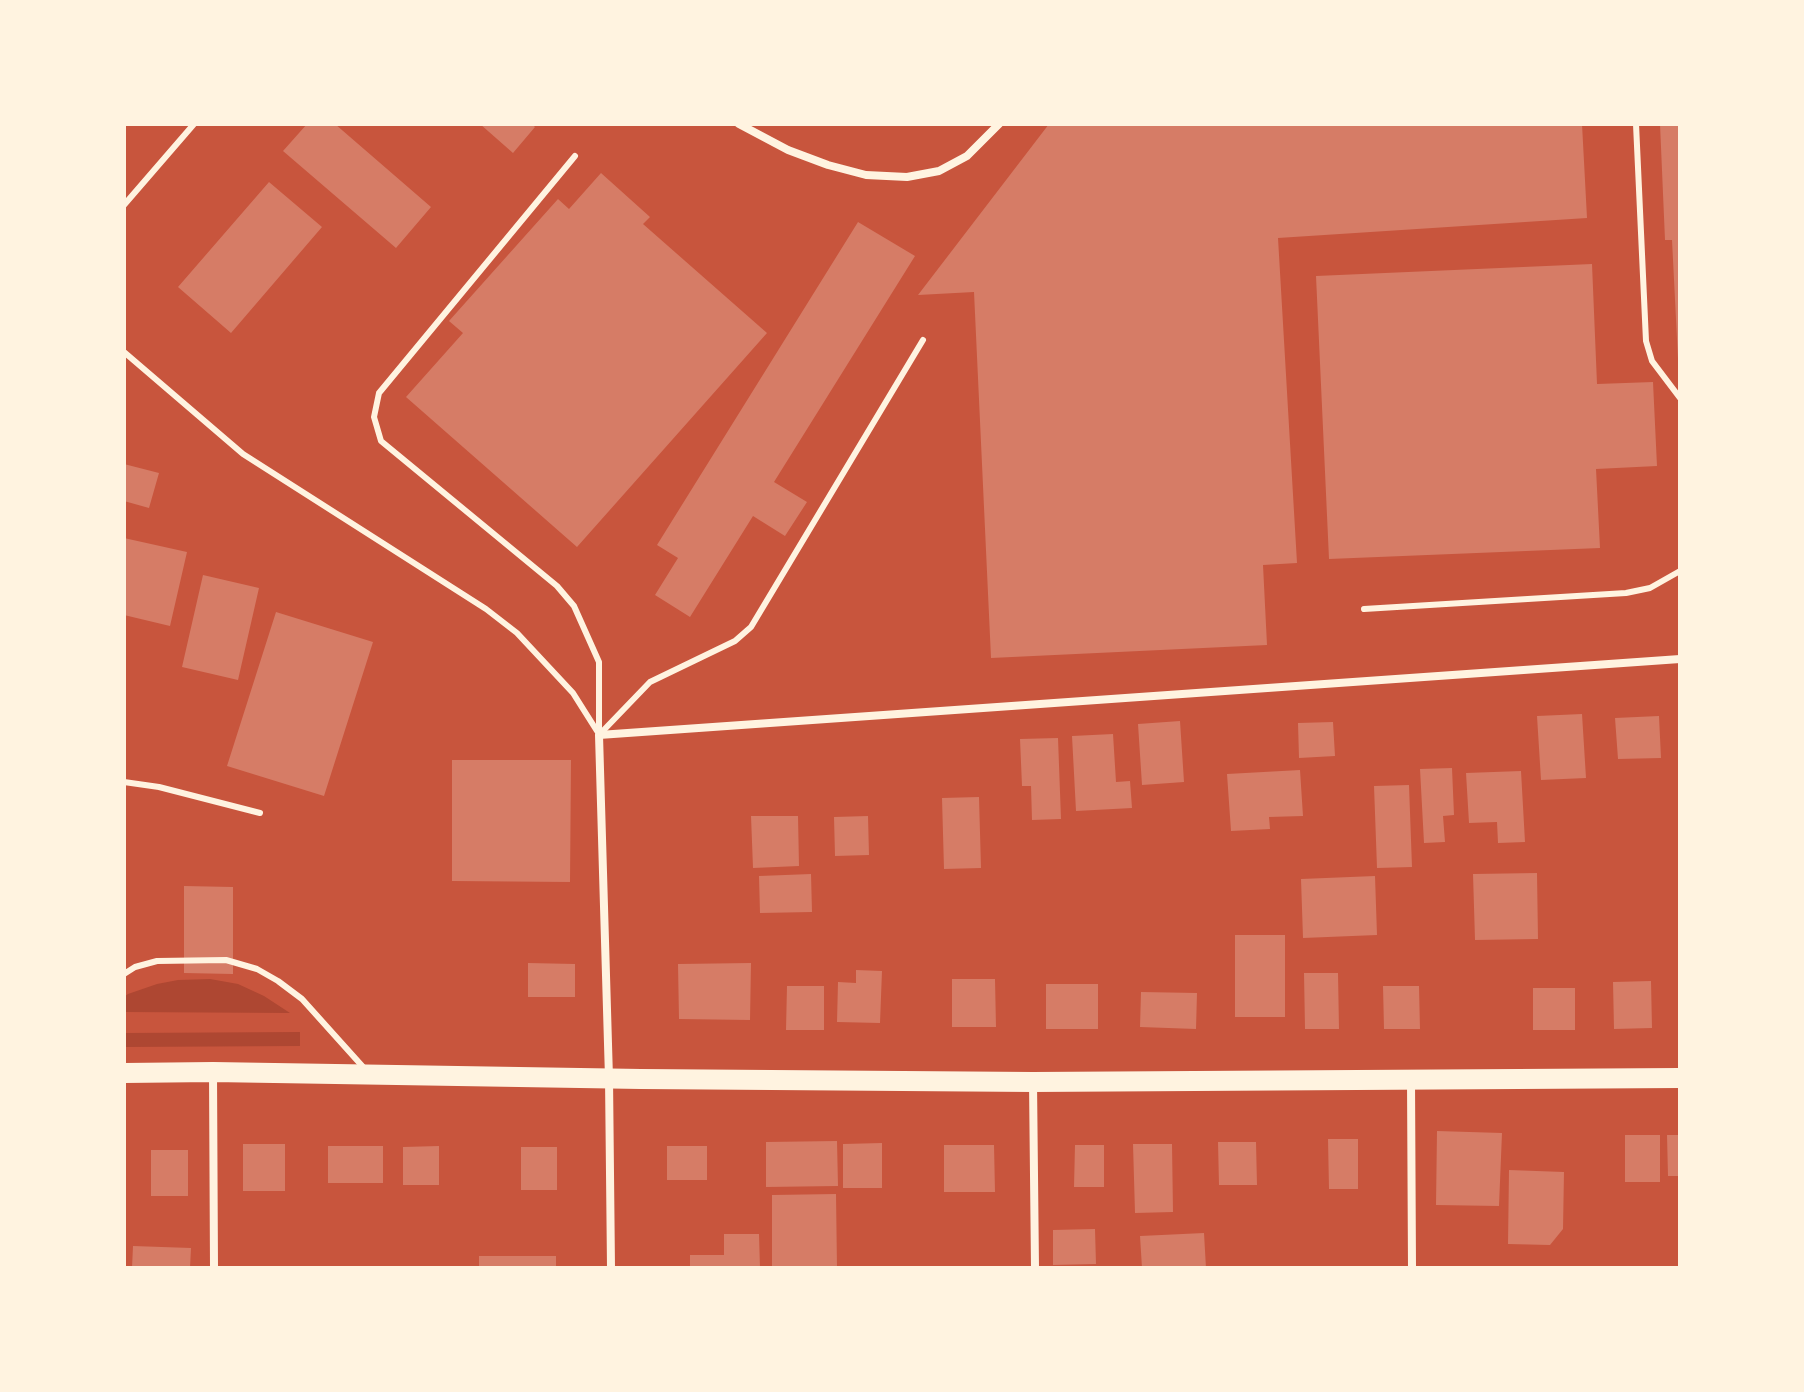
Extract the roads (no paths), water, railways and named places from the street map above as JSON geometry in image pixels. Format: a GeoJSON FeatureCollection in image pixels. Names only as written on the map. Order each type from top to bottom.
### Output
{"type":"FeatureCollection","features":[{"type":"Feature","properties":{"kind":"main road"},"geometry":{"type":"LineString","coordinates":[[124,1073],[1033,1082],[1680,1078]]}},
{"type":"Feature","properties":{"kind":"street"},"geometry":{"type":"LineString","coordinates":[[739,124],[788,150],[828,165],[866,175],[907,177],[939,171],[967,156],[999,124]]}},
{"type":"Feature","properties":{"kind":"street"},"geometry":{"type":"LineString","coordinates":[[611,1268],[599,735],[1680,659]]}},
{"type":"Feature","properties":{"kind":"street"},"geometry":{"type":"LineString","coordinates":[[213,1072],[214,1268]]}},
{"type":"Feature","properties":{"kind":"street"},"geometry":{"type":"LineString","coordinates":[[1411,1079],[1412,1268]]}},
{"type":"Feature","properties":{"kind":"street"},"geometry":{"type":"LineString","coordinates":[[1033,1082],[1035,1268]]}},
{"type":"Feature","properties":{"kind":"lane"},"geometry":{"type":"LineString","coordinates":[[124,205],[194,124]]}},
{"type":"Feature","properties":{"kind":"lane"},"geometry":{"type":"LineString","coordinates":[[1636,124],[1646,341],[1652,361],[1680,398]]}},
{"type":"Feature","properties":{"kind":"lane"},"geometry":{"type":"LineString","coordinates":[[575,156],[379,393],[374,417],[381,441],[557,586],[574,606],[599,662],[599,735]]}},
{"type":"Feature","properties":{"kind":"lane"},"geometry":{"type":"LineString","coordinates":[[599,735],[650,682],[735,641],[751,627],[923,340]]}},
{"type":"Feature","properties":{"kind":"lane"},"geometry":{"type":"LineString","coordinates":[[124,352],[243,454],[486,609],[517,633],[573,693],[599,735]]}},
{"type":"Feature","properties":{"kind":"lane"},"geometry":{"type":"LineString","coordinates":[[1364,609],[1626,593],[1650,588],[1680,571]]}},
{"type":"Feature","properties":{"kind":"lane"},"geometry":{"type":"LineString","coordinates":[[124,782],[159,787],[260,813]]}},
{"type":"Feature","properties":{"kind":"lane"},"geometry":{"type":"LineString","coordinates":[[124,974],[135,967],[157,961],[226,960],[257,969],[302,999],[369,1074]]}}]}
